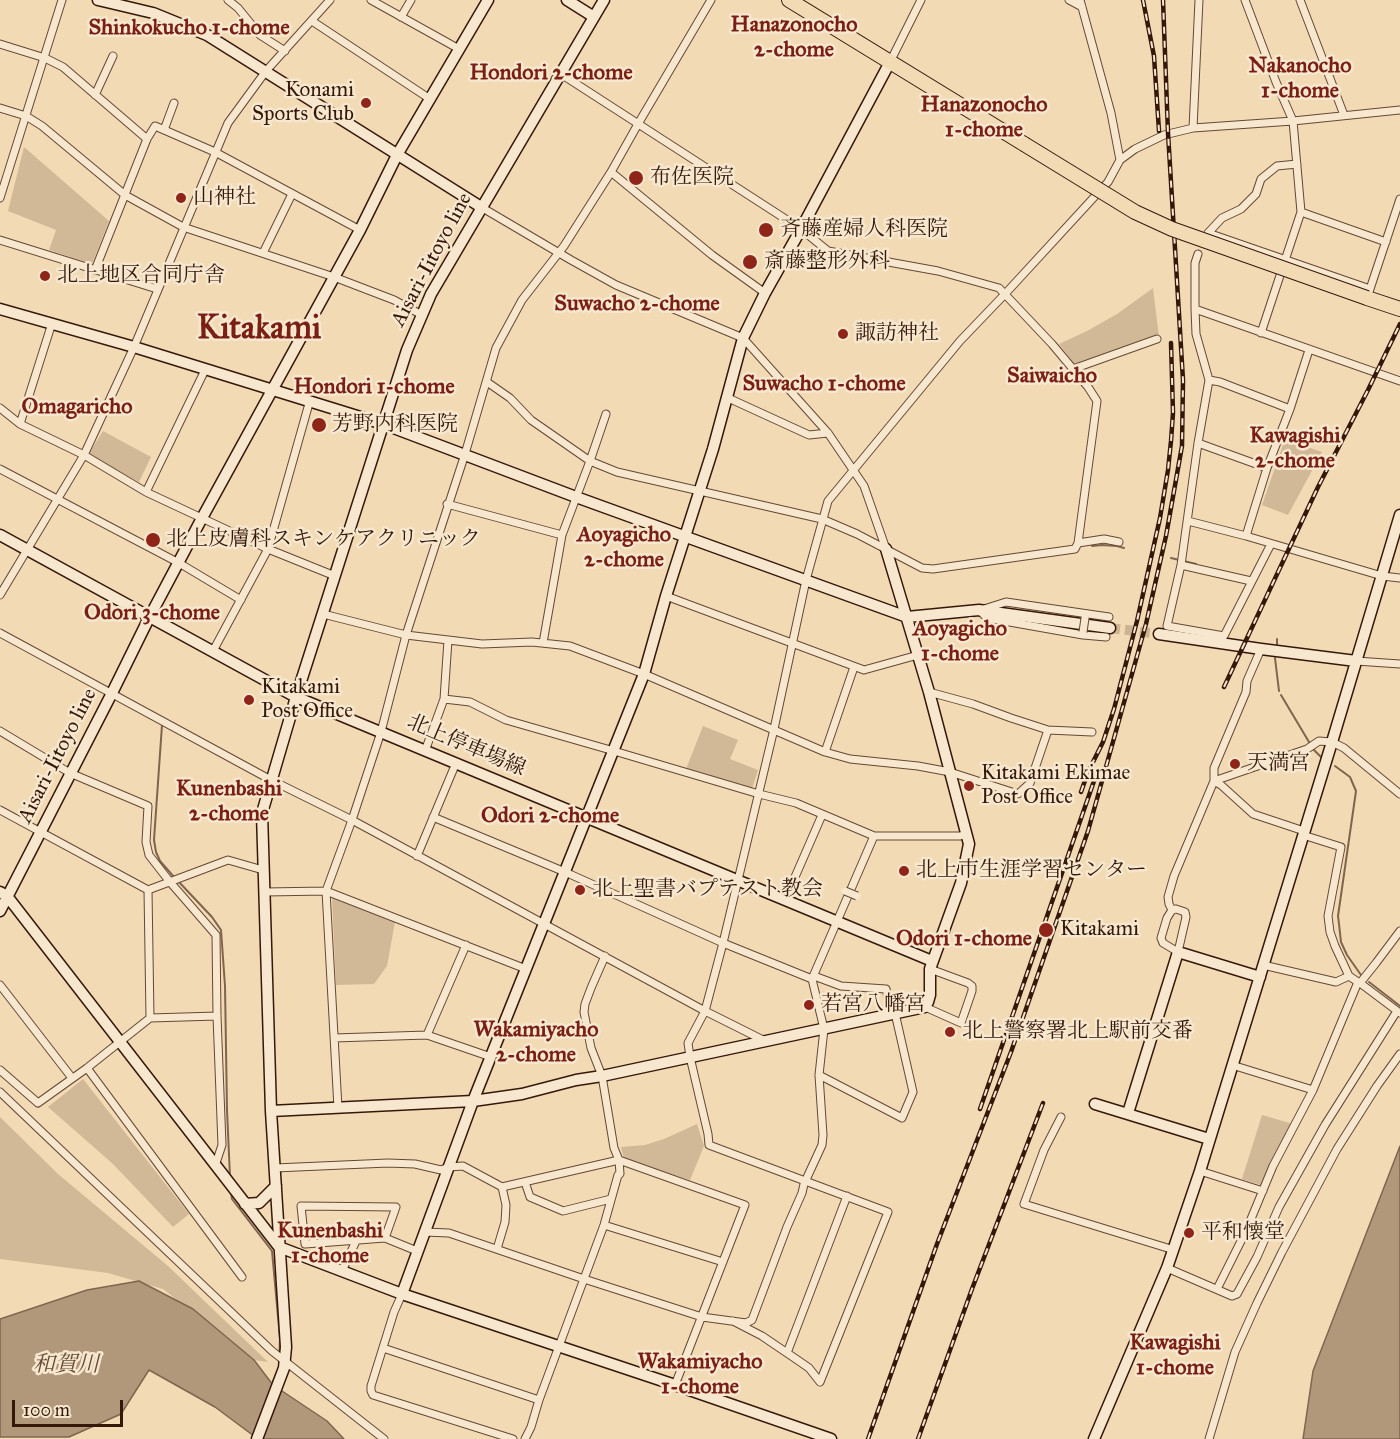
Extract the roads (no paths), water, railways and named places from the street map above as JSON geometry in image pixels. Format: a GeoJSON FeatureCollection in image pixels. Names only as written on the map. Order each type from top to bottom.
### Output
{"type":"FeatureCollection","features":[{"type":"Feature","properties":{"kind":"highway"},"geometry":{"type":"LineString","coordinates":[[789,0],[1135,212],[1172,229],[1368,293],[1400,309]]}},
{"type":"Feature","properties":{"kind":"street"},"geometry":{"type":"LineString","coordinates":[[0,198],[4,174],[26,116],[62,0]]}},
{"type":"Feature","properties":{"kind":"street"},"geometry":{"type":"LineString","coordinates":[[98,0],[153,13],[207,35],[481,207],[616,285],[743,338],[828,433],[864,486],[886,549],[908,617],[969,844],[961,883],[931,965],[930,995],[925,1007]]}},
{"type":"Feature","properties":{"kind":"street"},"geometry":{"type":"LineString","coordinates":[[228,0],[238,8],[260,35],[285,51]]}},
{"type":"Feature","properties":{"kind":"street"},"geometry":{"type":"LineString","coordinates":[[0,595],[84,455],[134,347],[228,123],[266,71],[330,0]]}},
{"type":"Feature","properties":{"kind":"street"},"geometry":{"type":"LineString","coordinates":[[371,0],[459,49]]}},
{"type":"Feature","properties":{"kind":"street"},"geometry":{"type":"LineString","coordinates":[[401,17],[411,0]]}},
{"type":"Feature","properties":{"kind":"street","name":"Aisari-Iitoyo line"},"geometry":{"type":"LineString","coordinates":[[0,911],[4,894],[41,831],[202,518],[360,230],[397,155],[488,0]]}},
{"type":"Feature","properties":{"kind":"street"},"geometry":{"type":"LineString","coordinates":[[567,0],[594,17]]}},
{"type":"Feature","properties":{"kind":"street","name":"Aisari-Iitoyo line"},"geometry":{"type":"LineString","coordinates":[[257,1439],[284,1364],[286,1347],[271,1111],[262,813],[296,697],[407,350],[431,294],[604,0]]}},
{"type":"Feature","properties":{"kind":"street"},"geometry":{"type":"LineString","coordinates":[[338,1108],[326,891],[381,732],[406,635],[465,454],[496,348],[522,300],[564,246],[611,172],[711,0]]}},
{"type":"Feature","properties":{"kind":"street"},"geometry":{"type":"LineString","coordinates":[[513,1439],[374,1395],[371,1386],[394,1312],[473,1101],[644,674],[666,596],[700,492],[743,338],[765,293],[891,62],[921,0]]}},
{"type":"Feature","properties":{"kind":"street"},"geometry":{"type":"LineString","coordinates":[[1069,0],[1081,3],[1111,113],[1120,160]]}},
{"type":"Feature","properties":{"kind":"street"},"geometry":{"type":"LineString","coordinates":[[1193,128],[1198,0]]}},
{"type":"Feature","properties":{"kind":"street"},"geometry":{"type":"LineString","coordinates":[[1245,0],[1293,121],[1301,212],[1261,333]]}},
{"type":"Feature","properties":{"kind":"street"},"geometry":{"type":"LineString","coordinates":[[1300,0],[1344,115]]}},
{"type":"Feature","properties":{"kind":"street"},"geometry":{"type":"LineString","coordinates":[[312,21],[430,99]]}},
{"type":"Feature","properties":{"kind":"street"},"geometry":{"type":"LineString","coordinates":[[0,44],[45,58],[63,68],[147,139]]}},
{"type":"Feature","properties":{"kind":"street"},"geometry":{"type":"LineString","coordinates":[[95,95],[112,56]]}},
{"type":"Feature","properties":{"kind":"street"},"geometry":{"type":"LineString","coordinates":[[487,382],[510,398],[531,420],[590,461],[616,472],[822,519],[857,534],[922,568],[933,569],[1076,549],[1078,543],[1097,401],[1052,344],[999,288],[938,271],[828,251],[801,229],[561,74]]}},
{"type":"Feature","properties":{"kind":"street"},"geometry":{"type":"LineString","coordinates":[[164,130],[174,103]]}},
{"type":"Feature","properties":{"kind":"street"},"geometry":{"type":"LineString","coordinates":[[0,108],[26,116],[42,126],[125,195],[183,227],[334,277],[394,300],[422,315]]}},
{"type":"Feature","properties":{"kind":"street"},"geometry":{"type":"LineString","coordinates":[[733,1321],[788,1353],[809,1368],[819,1382],[888,1212],[709,1145],[688,1042],[705,1011],[723,943],[774,729],[806,580],[828,501],[960,341],[1108,182],[1120,160],[1135,149],[1168,133],[1193,128],[1400,110]]}},
{"type":"Feature","properties":{"kind":"street"},"geometry":{"type":"LineString","coordinates":[[95,270],[147,139],[155,126],[215,152],[360,230]]}},
{"type":"Feature","properties":{"kind":"street"},"geometry":{"type":"LineString","coordinates":[[1297,164],[1277,166],[1262,179],[1256,194],[1241,209],[1222,218],[1208,233],[1286,260],[1368,293],[1400,200]]}},
{"type":"Feature","properties":{"kind":"street"},"geometry":{"type":"LineString","coordinates":[[611,172],[712,255],[765,293]]}},
{"type":"Feature","properties":{"kind":"street"},"geometry":{"type":"LineString","coordinates":[[263,254],[292,194]]}},
{"type":"Feature","properties":{"kind":"street"},"geometry":{"type":"LineString","coordinates":[[1301,212],[1386,242]]}},
{"type":"Feature","properties":{"kind":"street"},"geometry":{"type":"LineString","coordinates":[[0,240],[157,289]]}},
{"type":"Feature","properties":{"kind":"street"},"geometry":{"type":"LineString","coordinates":[[1198,254],[1195,263],[1196,334],[1209,380],[1181,565],[1167,626],[1224,636],[1271,544]]}},
{"type":"Feature","properties":{"kind":"street"},"geometry":{"type":"LineString","coordinates":[[0,309],[134,347],[383,424],[576,497],[908,617],[979,610],[1006,602],[1086,616],[1108,627]]}},
{"type":"Feature","properties":{"kind":"street"},"geometry":{"type":"LineString","coordinates":[[1194,309],[1400,381]]}},
{"type":"Feature","properties":{"kind":"street"},"geometry":{"type":"LineString","coordinates":[[20,424],[52,323]]}},
{"type":"Feature","properties":{"kind":"street"},"geometry":{"type":"LineString","coordinates":[[1073,369],[1157,339]]}},
{"type":"Feature","properties":{"kind":"street"},"geometry":{"type":"LineString","coordinates":[[1246,536],[1267,468],[1290,409],[1309,350]]}},
{"type":"Feature","properties":{"kind":"street"},"geometry":{"type":"LineString","coordinates":[[146,492],[205,370]]}},
{"type":"Feature","properties":{"kind":"street"},"geometry":{"type":"LineString","coordinates":[[1209,380],[1220,382],[1290,409]]}},
{"type":"Feature","properties":{"kind":"street"},"geometry":{"type":"LineString","coordinates":[[726,397],[809,435],[828,433]]}},
{"type":"Feature","properties":{"kind":"street"},"geometry":{"type":"LineString","coordinates":[[213,651],[268,549],[310,400]]}},
{"type":"Feature","properties":{"kind":"street"},"geometry":{"type":"LineString","coordinates":[[0,408],[20,424],[84,455],[146,492],[268,549],[335,576]]}},
{"type":"Feature","properties":{"kind":"street"},"geometry":{"type":"LineString","coordinates":[[543,643],[562,535],[606,414]]}},
{"type":"Feature","properties":{"kind":"street"},"geometry":{"type":"LineString","coordinates":[[1198,443],[1267,468]]}},
{"type":"Feature","properties":{"kind":"street"},"geometry":{"type":"LineString","coordinates":[[0,469],[179,563],[241,600]]}},
{"type":"Feature","properties":{"kind":"street"},"geometry":{"type":"LineString","coordinates":[[447,504],[562,535]]}},
{"type":"Feature","properties":{"kind":"street"},"geometry":{"type":"LineString","coordinates":[[1094,1439],[1167,1268],[1200,1171],[1400,515]]}},
{"type":"Feature","properties":{"kind":"street"},"geometry":{"type":"LineString","coordinates":[[1188,521],[1382,576],[1400,578]]}},
{"type":"Feature","properties":{"kind":"street","name":"北上停車場線"},"geometry":{"type":"LineString","coordinates":[[0,535],[296,697],[837,921],[931,965]]}},
{"type":"Feature","properties":{"kind":"street"},"geometry":{"type":"LineString","coordinates":[[1078,543],[1104,539],[1119,542]]}},
{"type":"Feature","properties":{"kind":"street"},"geometry":{"type":"LineString","coordinates":[[1181,565],[1251,582]]}},
{"type":"Feature","properties":{"kind":"street"},"geometry":{"type":"LineString","coordinates":[[666,596],[864,670],[918,655]]}},
{"type":"Feature","properties":{"kind":"street"},"geometry":{"type":"LineString","coordinates":[[979,610],[1108,627]]}},
{"type":"Feature","properties":{"kind":"street"},"geometry":{"type":"LineString","coordinates":[[979,610],[987,618],[1083,633],[1108,627]]}},
{"type":"Feature","properties":{"kind":"street"},"geometry":{"type":"LineString","coordinates":[[323,614],[406,635],[482,644],[532,642],[570,646],[644,674],[825,752],[850,759],[918,766],[950,772],[1018,794],[1030,783],[1048,730]]}},
{"type":"Feature","properties":{"kind":"street"},"geometry":{"type":"LineString","coordinates":[[1083,633],[1086,616]]}},
{"type":"Feature","properties":{"kind":"street"},"geometry":{"type":"LineString","coordinates":[[0,633],[271,780],[352,820],[705,1011],[766,1041]]}},
{"type":"Feature","properties":{"kind":"street"},"geometry":{"type":"LineString","coordinates":[[1159,634],[1356,661],[1400,664]]}},
{"type":"Feature","properties":{"kind":"street"},"geometry":{"type":"LineString","coordinates":[[425,751],[444,699],[448,640]]}},
{"type":"Feature","properties":{"kind":"street"},"geometry":{"type":"LineString","coordinates":[[1172,910],[1168,897],[1173,876],[1214,781],[1214,768],[1246,692],[1247,681],[1262,649]]}},
{"type":"Feature","properties":{"kind":"street"},"geometry":{"type":"LineString","coordinates":[[825,752],[854,667]]}},
{"type":"Feature","properties":{"kind":"street"},"geometry":{"type":"LineString","coordinates":[[929,692],[973,704],[1048,730],[1092,732]]}},
{"type":"Feature","properties":{"kind":"street"},"geometry":{"type":"LineString","coordinates":[[444,699],[470,702],[506,720],[796,803],[874,836],[960,836],[966,834]]}},
{"type":"Feature","properties":{"kind":"street"},"geometry":{"type":"LineString","coordinates":[[0,731],[70,773],[148,806],[146,842],[149,855],[216,935],[222,1145],[215,1166]]}},
{"type":"Feature","properties":{"kind":"street"},"geometry":{"type":"LineString","coordinates":[[1214,781],[1307,749],[1319,741],[1332,742],[1344,748],[1400,794]]}},
{"type":"Feature","properties":{"kind":"street"},"geometry":{"type":"LineString","coordinates":[[417,856],[456,763]]}},
{"type":"Feature","properties":{"kind":"street"},"geometry":{"type":"LineString","coordinates":[[1214,781],[1253,814],[1341,847],[1328,916],[1330,932],[1349,976],[1358,982],[1313,1090],[1274,1166],[1246,1231],[1217,1289]]}},
{"type":"Feature","properties":{"kind":"street"},"geometry":{"type":"LineString","coordinates":[[0,810],[148,890],[228,860],[263,870]]}},
{"type":"Feature","properties":{"kind":"street"},"geometry":{"type":"LineString","coordinates":[[785,900],[822,815]]}},
{"type":"Feature","properties":{"kind":"street"},"geometry":{"type":"LineString","coordinates":[[434,817],[565,872],[723,943],[841,986],[886,988],[913,1092],[902,1118],[819,1075]]}},
{"type":"Feature","properties":{"kind":"street"},"geometry":{"type":"LineString","coordinates":[[424,1232],[448,1233],[702,1317],[746,1323],[752,1320],[806,1180],[822,1145],[819,1075],[825,1029],[813,977],[874,836]]}},
{"type":"Feature","properties":{"kind":"street"},"geometry":{"type":"LineString","coordinates":[[148,890],[150,1018]]}},
{"type":"Feature","properties":{"kind":"street"},"geometry":{"type":"LineString","coordinates":[[265,892],[326,891],[526,969]]}},
{"type":"Feature","properties":{"kind":"street"},"geometry":{"type":"LineString","coordinates":[[845,891],[857,896]]}},
{"type":"Feature","properties":{"kind":"street"},"geometry":{"type":"LineString","coordinates":[[4,894],[279,1247],[402,1294],[831,1439]]}},
{"type":"Feature","properties":{"kind":"street"},"geometry":{"type":"LineString","coordinates":[[1172,910],[1161,938],[1163,943],[1178,952],[1260,977]]}},
{"type":"Feature","properties":{"kind":"street"},"geometry":{"type":"LineString","coordinates":[[1128,1113],[1178,952],[1186,917],[1185,912],[1172,910]]}},
{"type":"Feature","properties":{"kind":"street"},"geometry":{"type":"LineString","coordinates":[[1167,1268],[1232,1296],[1237,1294],[1257,1257],[1279,1207],[1325,1125],[1398,1012],[1360,983],[1400,931]]}},
{"type":"Feature","properties":{"kind":"street"},"geometry":{"type":"LineString","coordinates":[[427,1035],[466,945]]}},
{"type":"Feature","properties":{"kind":"street"},"geometry":{"type":"LineString","coordinates":[[525,1439],[604,1225],[620,1174],[602,1076],[591,1048],[584,1012],[591,988],[605,956]]}},
{"type":"Feature","properties":{"kind":"street"},"geometry":{"type":"LineString","coordinates":[[271,1111],[473,1101],[522,1094],[576,1080],[925,1007],[961,1023],[972,986],[931,965]]}},
{"type":"Feature","properties":{"kind":"street"},"geometry":{"type":"LineString","coordinates":[[1263,965],[1336,982],[1349,976]]}},
{"type":"Feature","properties":{"kind":"street"},"geometry":{"type":"LineString","coordinates":[[0,985],[72,1078]]}},
{"type":"Feature","properties":{"kind":"street"},"geometry":{"type":"LineString","coordinates":[[0,1070],[38,1103],[150,1018],[217,1016]]}},
{"type":"Feature","properties":{"kind":"street"},"geometry":{"type":"LineString","coordinates":[[334,1038],[427,1035],[491,1057]]}},
{"type":"Feature","properties":{"kind":"street"},"geometry":{"type":"LineString","coordinates":[[1209,1439],[1235,1352],[1282,1252],[1337,1149],[1400,1054]]}},
{"type":"Feature","properties":{"kind":"street"},"geometry":{"type":"LineString","coordinates":[[1232,1065],[1313,1090]]}},
{"type":"Feature","properties":{"kind":"street"},"geometry":{"type":"LineString","coordinates":[[87,1068],[242,1277]]}},
{"type":"Feature","properties":{"kind":"street"},"geometry":{"type":"LineString","coordinates":[[0,1092],[284,1364],[384,1439]]}},
{"type":"Feature","properties":{"kind":"street"},"geometry":{"type":"LineString","coordinates":[[1095,1104],[1209,1139]]}},
{"type":"Feature","properties":{"kind":"street"},"geometry":{"type":"LineString","coordinates":[[1061,1117],[1044,1150],[1024,1204],[1173,1250]]}},
{"type":"Feature","properties":{"kind":"street"},"geometry":{"type":"LineString","coordinates":[[275,1168],[388,1163],[416,1164],[441,1170],[463,1166],[502,1187],[619,1160],[745,1205],[675,1385]]}},
{"type":"Feature","properties":{"kind":"street"},"geometry":{"type":"LineString","coordinates":[[1200,1171],[1263,1191]]}},
{"type":"Feature","properties":{"kind":"street"},"geometry":{"type":"LineString","coordinates":[[525,1182],[530,1197],[563,1211],[611,1199]]}},
{"type":"Feature","properties":{"kind":"street"},"geometry":{"type":"LineString","coordinates":[[244,1204],[259,1203],[276,1186]]}},
{"type":"Feature","properties":{"kind":"street"},"geometry":{"type":"LineString","coordinates":[[497,1249],[505,1222],[506,1205],[502,1187]]}},
{"type":"Feature","properties":{"kind":"street"},"geometry":{"type":"LineString","coordinates":[[788,1353],[847,1196]]}},
{"type":"Feature","properties":{"kind":"street"},"geometry":{"type":"LineString","coordinates":[[385,1238],[396,1207],[301,1206],[305,1244],[385,1238],[417,1251]]}},
{"type":"Feature","properties":{"kind":"street"},"geometry":{"type":"LineString","coordinates":[[604,1225],[723,1262]]}},
{"type":"Feature","properties":{"kind":"street"},"geometry":{"type":"LineString","coordinates":[[342,1271],[357,1239]]}},
{"type":"Feature","properties":{"kind":"street"},"geometry":{"type":"LineString","coordinates":[[383,1348],[539,1400]]}},
{"type":"Feature","properties":{"kind":"water"},"geometry":{"type":"Polygon","coordinates":[[[1400,1146],[1400,1439],[1303,1439],[1313,1371],[1400,1146]]]}},
{"type":"Feature","properties":{"kind":"water","name":"和賀川"},"geometry":{"type":"Polygon","coordinates":[[[139,1281],[193,1309],[254,1360],[273,1385],[327,1421],[344,1439],[258,1439],[215,1407],[149,1370],[121,1414],[69,1437],[0,1437],[0,1319],[87,1290],[139,1281]]]}},
{"type":"Feature","properties":{"kind":"waterway"},"geometry":{"type":"LineString","coordinates":[[1092,546],[1124,548]]}},
{"type":"Feature","properties":{"kind":"waterway"},"geometry":{"type":"LineString","coordinates":[[1171,558],[1196,564]]}},
{"type":"Feature","properties":{"kind":"waterway"},"geometry":{"type":"LineString","coordinates":[[1277,639],[1277,645]]}},
{"type":"Feature","properties":{"kind":"waterway"},"geometry":{"type":"LineString","coordinates":[[1275,658],[1279,691]]}},
{"type":"Feature","properties":{"kind":"waterway"},"geometry":{"type":"LineString","coordinates":[[1281,695],[1309,742]]}},
{"type":"Feature","properties":{"kind":"waterway"},"geometry":{"type":"LineString","coordinates":[[162,725],[154,840],[160,861],[174,877]]}},
{"type":"Feature","properties":{"kind":"waterway"},"geometry":{"type":"LineString","coordinates":[[1312,748],[1323,759]]}},
{"type":"Feature","properties":{"kind":"waterway"},"geometry":{"type":"LineString","coordinates":[[1335,766],[1350,777],[1356,791],[1338,916],[1341,942],[1361,975]]}},
{"type":"Feature","properties":{"kind":"waterway"},"geometry":{"type":"LineString","coordinates":[[178,881],[212,917],[221,930],[225,986],[230,1177]]}},
{"type":"Feature","properties":{"kind":"waterway"},"geometry":{"type":"LineString","coordinates":[[1369,982],[1400,1006]]}},
{"type":"Feature","properties":{"kind":"waterway"},"geometry":{"type":"LineString","coordinates":[[231,1192],[232,1199],[272,1251],[280,1339],[279,1367],[272,1384]]}},
{"type":"Feature","properties":{"kind":"tunnel"},"geometry":{"type":"LineString","coordinates":[[1110,628],[1159,634]]}},
{"type":"Feature","properties":{"kind":"railway"},"geometry":{"type":"LineString","coordinates":[[1143,0],[1154,56],[1159,131]]}},
{"type":"Feature","properties":{"kind":"railway"},"geometry":{"type":"LineString","coordinates":[[868,1439],[937,1244],[1011,1052],[1088,831],[1146,624],[1166,536],[1182,446],[1183,380],[1168,133],[1163,0]]}},
{"type":"Feature","properties":{"kind":"railway"},"geometry":{"type":"LineString","coordinates":[[1224,687],[1318,487],[1400,324]]}},
{"type":"Feature","properties":{"kind":"railway"},"geometry":{"type":"LineString","coordinates":[[1081,792],[1103,742],[1114,709],[1160,518],[1168,470],[1173,413],[1171,343]]}},
{"type":"Feature","properties":{"kind":"railway"},"geometry":{"type":"LineString","coordinates":[[980,1109],[1094,781]]}},
{"type":"Feature","properties":{"kind":"railway"},"geometry":{"type":"LineString","coordinates":[[918,1439],[1043,1103]]}},
{"type":"Feature","properties":{"kind":"place","name":"Konami Sports Club"},"geometry":{"type":"Point","coordinates":[366,103]}},
{"type":"Feature","properties":{"kind":"place","name":"布佐医院"},"geometry":{"type":"Point","coordinates":[636,178]}},
{"type":"Feature","properties":{"kind":"place","name":"山神社"},"geometry":{"type":"Point","coordinates":[181,198]}},
{"type":"Feature","properties":{"kind":"place","name":"斉藤産婦人科医院"},"geometry":{"type":"Point","coordinates":[766,230]}},
{"type":"Feature","properties":{"kind":"place","name":"斎藤整形外科"},"geometry":{"type":"Point","coordinates":[750,262]}},
{"type":"Feature","properties":{"kind":"place","name":"北上地区合同庁舎"},"geometry":{"type":"Point","coordinates":[45,276]}},
{"type":"Feature","properties":{"kind":"place","name":"諏訪神社"},"geometry":{"type":"Point","coordinates":[843,334]}},
{"type":"Feature","properties":{"kind":"place","name":"芳野内科医院"},"geometry":{"type":"Point","coordinates":[319,425]}},
{"type":"Feature","properties":{"kind":"place","name":"北上皮膚科スキンケアクリニック"},"geometry":{"type":"Point","coordinates":[153,540]}},
{"type":"Feature","properties":{"kind":"place","name":"Kitakami Post Office"},"geometry":{"type":"Point","coordinates":[249,700]}},
{"type":"Feature","properties":{"kind":"place","name":"天満宮"},"geometry":{"type":"Point","coordinates":[1235,764]}},
{"type":"Feature","properties":{"kind":"place","name":"Kitakami Ekimae Post Office"},"geometry":{"type":"Point","coordinates":[969,786]}},
{"type":"Feature","properties":{"kind":"place","name":"北上市生涯学習センター"},"geometry":{"type":"Point","coordinates":[904,871]}},
{"type":"Feature","properties":{"kind":"place","name":"北上聖書バプテスト教会"},"geometry":{"type":"Point","coordinates":[580,890]}},
{"type":"Feature","properties":{"kind":"place","name":"Kitakami"},"geometry":{"type":"Point","coordinates":[1046,930]}},
{"type":"Feature","properties":{"kind":"place","name":"若宮八幡宮"},"geometry":{"type":"Point","coordinates":[809,1005]}},
{"type":"Feature","properties":{"kind":"place","name":"北上警察署北上駅前交番"},"geometry":{"type":"Point","coordinates":[950,1032]}},
{"type":"Feature","properties":{"kind":"place","name":"平和懐堂"},"geometry":{"type":"Point","coordinates":[1189,1233]}},
{"type":"Feature","properties":{"kind":"district","name":"Shinkokucho 1-chome"},"geometry":{"type":"Point","coordinates":[189,29]}},
{"type":"Feature","properties":{"kind":"district","name":"Hanazonocho 2-chome"},"geometry":{"type":"Point","coordinates":[794,38]}},
{"type":"Feature","properties":{"kind":"district","name":"Hondori 2-chome"},"geometry":{"type":"Point","coordinates":[551,74]}},
{"type":"Feature","properties":{"kind":"district","name":"Nakanocho 1-chome"},"geometry":{"type":"Point","coordinates":[1300,80]}},
{"type":"Feature","properties":{"kind":"district","name":"Hanazonocho 1-chome"},"geometry":{"type":"Point","coordinates":[984,118]}},
{"type":"Feature","properties":{"kind":"district","name":"Suwacho 2-chome"},"geometry":{"type":"Point","coordinates":[637,305]}},
{"type":"Feature","properties":{"kind":"district","name":"Kitakami"},"geometry":{"type":"Point","coordinates":[259,330]}},
{"type":"Feature","properties":{"kind":"district","name":"Saiwaicho"},"geometry":{"type":"Point","coordinates":[1052,377]}},
{"type":"Feature","properties":{"kind":"district","name":"Suwacho 1-chome"},"geometry":{"type":"Point","coordinates":[824,385]}},
{"type":"Feature","properties":{"kind":"district","name":"Hondori 1-chome"},"geometry":{"type":"Point","coordinates":[374,388]}},
{"type":"Feature","properties":{"kind":"district","name":"Omagaricho"},"geometry":{"type":"Point","coordinates":[77,408]}},
{"type":"Feature","properties":{"kind":"district","name":"Kawagishi 2-chome"},"geometry":{"type":"Point","coordinates":[1295,450]}},
{"type":"Feature","properties":{"kind":"district","name":"Aoyagicho 2-chome"},"geometry":{"type":"Point","coordinates":[624,548]}},
{"type":"Feature","properties":{"kind":"district","name":"Odori 3-chome"},"geometry":{"type":"Point","coordinates":[152,614]}},
{"type":"Feature","properties":{"kind":"district","name":"Aoyagicho 1-chome"},"geometry":{"type":"Point","coordinates":[960,642]}},
{"type":"Feature","properties":{"kind":"district","name":"Kunenbashi 2-chome"},"geometry":{"type":"Point","coordinates":[229,802]}},
{"type":"Feature","properties":{"kind":"district","name":"Odori 2-chome"},"geometry":{"type":"Point","coordinates":[550,817]}},
{"type":"Feature","properties":{"kind":"district","name":"Odori 1-chome"},"geometry":{"type":"Point","coordinates":[964,940]}},
{"type":"Feature","properties":{"kind":"district","name":"Wakamiyacho 2-chome"},"geometry":{"type":"Point","coordinates":[536,1044]}},
{"type":"Feature","properties":{"kind":"district","name":"Kunenbashi 1-chome"},"geometry":{"type":"Point","coordinates":[330,1244]}},
{"type":"Feature","properties":{"kind":"district","name":"Kawagishi 1-chome"},"geometry":{"type":"Point","coordinates":[1175,1356]}},
{"type":"Feature","properties":{"kind":"district","name":"Wakamiyacho 1-chome"},"geometry":{"type":"Point","coordinates":[700,1376]}}]}
